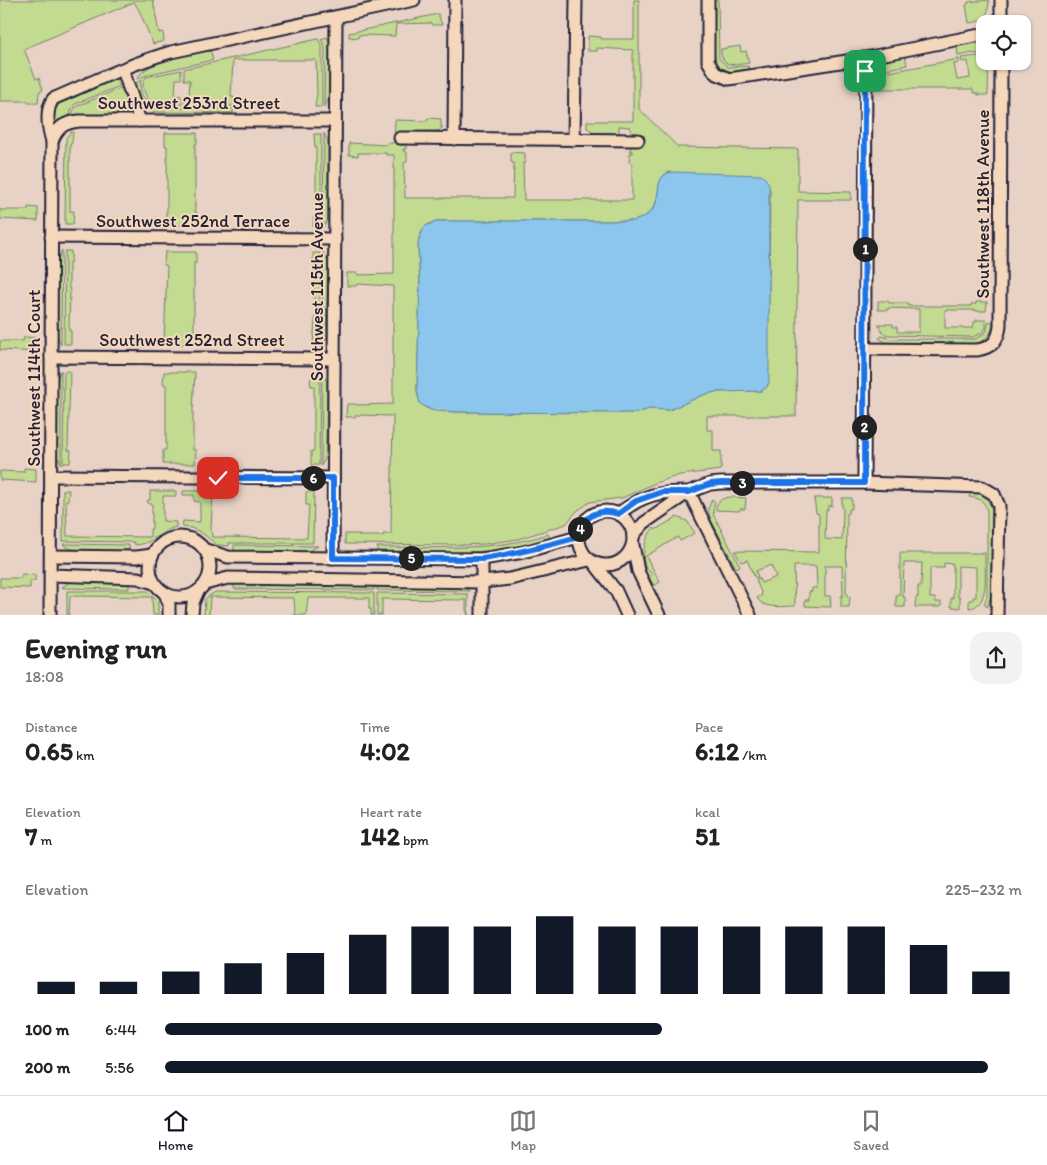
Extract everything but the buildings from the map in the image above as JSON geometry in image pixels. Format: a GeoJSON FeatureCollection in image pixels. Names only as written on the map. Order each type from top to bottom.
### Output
{"type":"FeatureCollection","features":[{"type":"Feature","properties":{"kind":"street","name":"Southwest 114th Court"},"geometry":{"type":"LineString","coordinates":[[50,615],[52,556],[52,141],[49,124],[49,106],[53,99],[150,58],[171,52],[414,0]]}},
{"type":"Feature","properties":{"kind":"street"},"geometry":{"type":"LineString","coordinates":[[454,139],[455,0]]}},
{"type":"Feature","properties":{"kind":"street"},"geometry":{"type":"LineString","coordinates":[[574,140],[576,0]]}},
{"type":"Feature","properties":{"kind":"street"},"geometry":{"type":"LineString","coordinates":[[708,0],[708,58],[710,67],[724,78],[732,79],[862,58],[976,36]]}},
{"type":"Feature","properties":{"kind":"street"},"geometry":{"type":"LineString","coordinates":[[1001,0],[1001,15]]}},
{"type":"Feature","properties":{"kind":"street","name":"Southwest 115th Avenue"},"geometry":{"type":"LineString","coordinates":[[333,558],[336,17]]}},
{"type":"Feature","properties":{"kind":"street"},"geometry":{"type":"LineString","coordinates":[[862,58],[866,74],[864,483]]}},
{"type":"Feature","properties":{"kind":"street"},"geometry":{"type":"LineString","coordinates":[[123,70],[140,121]]}},
{"type":"Feature","properties":{"kind":"street","name":"Southwest 118th Avenue"},"geometry":{"type":"LineString","coordinates":[[864,349],[974,350],[984,349],[992,345],[998,337],[1000,325],[1001,70]]}},
{"type":"Feature","properties":{"kind":"street","name":"Southwest 253rd Street"},"geometry":{"type":"LineString","coordinates":[[52,141],[56,131],[64,124],[84,120],[335,121]]}},
{"type":"Feature","properties":{"kind":"street"},"geometry":{"type":"LineString","coordinates":[[400,138],[638,140]]}},
{"type":"Feature","properties":{"kind":"street","name":"Southwest 252nd Terrace"},"geometry":{"type":"LineString","coordinates":[[51,238],[335,240]]}},
{"type":"Feature","properties":{"kind":"street","name":"Southwest 252nd Street"},"geometry":{"type":"LineString","coordinates":[[51,357],[334,359]]}},
{"type":"Feature","properties":{"kind":"street"},"geometry":{"type":"LineString","coordinates":[[52,476],[333,478]]}},
{"type":"Feature","properties":{"kind":"street"},"geometry":{"type":"LineString","coordinates":[[51,575],[138,578],[154,583],[165,593],[179,597],[186,596],[201,587],[228,578],[482,582],[510,579],[592,561],[607,566],[620,562],[629,553],[633,539],[644,523],[689,492],[710,484],[864,483],[898,486],[978,486],[988,489],[996,499],[998,506],[997,615]]}},
{"type":"Feature","properties":{"kind":"street"},"geometry":{"type":"LineString","coordinates":[[618,514],[636,501],[662,492],[689,492]]}},
{"type":"Feature","properties":{"kind":"street"},"geometry":{"type":"LineString","coordinates":[[689,492],[750,615]]}},
{"type":"Feature","properties":{"kind":"street"},"geometry":{"type":"LineString","coordinates":[[627,615],[616,590],[581,550],[578,537],[582,524],[590,516],[607,511],[618,514],[630,526],[638,571],[656,613]]}},
{"type":"Feature","properties":{"kind":"street"},"geometry":{"type":"LineString","coordinates":[[154,583],[150,569],[152,555],[161,543],[175,537],[190,538],[206,550],[228,557],[482,559],[524,552],[578,537]]}},
{"type":"Feature","properties":{"kind":"street"},"geometry":{"type":"LineString","coordinates":[[192,615],[193,602],[210,568],[206,550]]}},
{"type":"Feature","properties":{"kind":"street"},"geometry":{"type":"LineString","coordinates":[[52,556],[137,557],[152,555]]}},
{"type":"Feature","properties":{"kind":"street"},"geometry":{"type":"LineString","coordinates":[[482,559],[482,615]]}},
{"type":"Feature","properties":{"kind":"street"},"geometry":{"type":"LineString","coordinates":[[165,593],[169,604],[169,615]]}},
{"type":"Feature","properties":{"kind":"green space"},"geometry":{"type":"Polygon","coordinates":[[[0,0],[153,0],[159,33],[163,32],[164,41],[153,44],[134,2],[24,49],[36,79],[39,78],[43,90],[39,92],[38,103],[0,101],[0,0]]]}},
{"type":"Feature","properties":{"kind":"green space"},"geometry":{"type":"Polygon","coordinates":[[[634,0],[639,0],[639,109],[678,147],[798,149],[798,191],[851,192],[851,200],[798,200],[796,416],[707,416],[707,430],[713,430],[713,451],[721,451],[721,470],[680,475],[655,483],[622,498],[590,502],[577,511],[566,524],[518,539],[462,545],[345,544],[345,534],[383,536],[383,534],[391,534],[393,416],[356,415],[355,417],[346,417],[347,404],[393,404],[393,286],[357,284],[356,286],[347,286],[347,273],[357,273],[358,275],[394,274],[394,155],[386,155],[386,153],[358,153],[358,156],[349,155],[349,143],[386,145],[387,143],[394,143],[395,120],[427,121],[428,118],[441,119],[441,127],[443,127],[438,131],[399,132],[399,145],[406,145],[406,149],[403,149],[403,151],[407,152],[407,162],[404,163],[405,198],[513,198],[514,163],[511,162],[511,152],[525,153],[525,163],[523,163],[524,200],[632,200],[632,163],[629,162],[630,153],[633,153],[633,151],[630,151],[631,146],[638,146],[639,134],[631,133],[630,127],[619,126],[619,133],[595,133],[587,128],[587,121],[633,121],[633,50],[597,48],[597,51],[588,51],[588,36],[601,37],[601,39],[634,39],[634,0]],[[670,172],[664,175],[660,181],[656,203],[652,210],[645,216],[633,221],[436,221],[429,224],[423,229],[419,238],[418,249],[420,283],[417,390],[422,404],[431,410],[444,412],[637,413],[649,409],[669,410],[703,395],[715,392],[761,391],[768,385],[770,189],[670,172]]]}},
{"type":"Feature","properties":{"kind":"green space"},"geometry":{"type":"Polygon","coordinates":[[[714,0],[718,0],[719,59],[728,67],[748,66],[750,70],[728,71],[723,69],[716,61],[714,54],[714,0]]]}},
{"type":"Feature","properties":{"kind":"green space"},"geometry":{"type":"Polygon","coordinates":[[[989,0],[986,15],[976,15],[976,22],[969,23],[966,5],[968,2],[989,0]]]}},
{"type":"Feature","properties":{"kind":"green space"},"geometry":{"type":"Polygon","coordinates":[[[438,14],[442,25],[432,25],[431,23],[396,24],[395,36],[359,35],[358,38],[349,37],[349,33],[438,14]]]}},
{"type":"Feature","properties":{"kind":"green space"},"geometry":{"type":"Polygon","coordinates":[[[327,37],[329,41],[329,98],[324,108],[325,47],[321,39],[327,37]]]}},
{"type":"Feature","properties":{"kind":"green space"},"geometry":{"type":"Polygon","coordinates":[[[318,39],[322,46],[322,107],[315,107],[317,93],[316,60],[233,60],[231,97],[234,97],[234,106],[184,106],[184,96],[189,96],[190,80],[184,80],[184,69],[318,39]]]}},
{"type":"Feature","properties":{"kind":"green space"},"geometry":{"type":"Polygon","coordinates":[[[976,43],[976,54],[958,56],[957,46],[976,43]]]}},
{"type":"Feature","properties":{"kind":"green space"},"geometry":{"type":"Polygon","coordinates":[[[740,46],[741,52],[746,51],[749,63],[734,65],[723,60],[721,49],[740,46]]]}},
{"type":"Feature","properties":{"kind":"green space"},"geometry":{"type":"Polygon","coordinates":[[[208,51],[211,52],[213,60],[150,74],[137,79],[149,67],[158,63],[208,51]]]}},
{"type":"Feature","properties":{"kind":"green space"},"geometry":{"type":"Polygon","coordinates":[[[905,55],[907,65],[887,69],[883,72],[875,69],[885,61],[905,55]]]}},
{"type":"Feature","properties":{"kind":"green space"},"geometry":{"type":"Polygon","coordinates":[[[976,56],[976,70],[987,70],[988,95],[978,95],[978,93],[974,93],[973,89],[880,89],[882,77],[889,72],[959,59],[959,63],[954,64],[957,80],[970,78],[968,61],[962,62],[961,58],[976,56]]]}},
{"type":"Feature","properties":{"kind":"green space"},"geometry":{"type":"Polygon","coordinates":[[[181,70],[181,79],[176,79],[175,95],[181,96],[181,106],[160,106],[151,102],[143,89],[146,77],[181,70]]]}},
{"type":"Feature","properties":{"kind":"green space"},"geometry":{"type":"Polygon","coordinates":[[[112,79],[116,80],[120,86],[75,104],[69,118],[54,120],[55,111],[61,101],[112,79]]]}},
{"type":"Feature","properties":{"kind":"green space"},"geometry":{"type":"Polygon","coordinates":[[[141,80],[141,89],[145,101],[156,108],[234,109],[233,113],[154,112],[143,104],[139,97],[136,83],[141,80]]]}},
{"type":"Feature","properties":{"kind":"green space"},"geometry":{"type":"Polygon","coordinates":[[[121,88],[129,109],[125,116],[72,117],[77,106],[121,88]]]}},
{"type":"Feature","properties":{"kind":"green space"},"geometry":{"type":"Polygon","coordinates":[[[73,132],[70,146],[70,211],[74,211],[73,224],[65,224],[66,138],[73,132]]]}},
{"type":"Feature","properties":{"kind":"green space"},"geometry":{"type":"Polygon","coordinates":[[[165,133],[197,133],[197,144],[195,144],[195,212],[197,212],[197,225],[165,225],[167,212],[167,146],[165,146],[165,133]]]}},
{"type":"Feature","properties":{"kind":"green space"},"geometry":{"type":"Polygon","coordinates":[[[324,133],[328,142],[328,220],[323,227],[324,133]]]}},
{"type":"Feature","properties":{"kind":"green space"},"geometry":{"type":"Polygon","coordinates":[[[314,134],[321,134],[321,226],[313,226],[314,216],[316,216],[316,147],[314,134]]]}},
{"type":"Feature","properties":{"kind":"green space"},"geometry":{"type":"Polygon","coordinates":[[[28,207],[38,208],[38,221],[0,219],[0,209],[28,210],[28,207]]]}},
{"type":"Feature","properties":{"kind":"green space"},"geometry":{"type":"Polygon","coordinates":[[[62,250],[61,345],[57,335],[57,284],[58,259],[62,250]]]}},
{"type":"Feature","properties":{"kind":"green space"},"geometry":{"type":"Polygon","coordinates":[[[65,251],[71,251],[71,262],[69,262],[69,330],[71,331],[71,344],[64,344],[65,251]]]}},
{"type":"Feature","properties":{"kind":"green space"},"geometry":{"type":"Polygon","coordinates":[[[165,252],[196,252],[196,263],[194,263],[194,331],[196,331],[196,344],[164,344],[167,266],[164,265],[165,252]]]}},
{"type":"Feature","properties":{"kind":"green space"},"geometry":{"type":"Polygon","coordinates":[[[323,252],[328,262],[326,339],[322,347],[323,252]]]}},
{"type":"Feature","properties":{"kind":"green space"},"geometry":{"type":"Polygon","coordinates":[[[313,253],[320,253],[320,346],[313,345],[316,308],[314,308],[315,267],[313,264],[313,253]]]}},
{"type":"Feature","properties":{"kind":"green space"},"geometry":{"type":"Polygon","coordinates":[[[878,301],[908,303],[908,306],[971,306],[971,304],[976,304],[976,302],[987,302],[986,311],[945,310],[945,328],[973,328],[976,320],[986,320],[986,327],[983,332],[973,337],[888,335],[883,333],[878,324],[893,324],[893,327],[897,327],[897,332],[919,332],[919,309],[888,308],[888,310],[878,310],[878,301]]]}},
{"type":"Feature","properties":{"kind":"green space"},"geometry":{"type":"Polygon","coordinates":[[[989,321],[993,323],[990,333],[983,341],[976,344],[894,343],[885,342],[879,338],[882,336],[891,339],[976,339],[986,332],[989,321]]]}},
{"type":"Feature","properties":{"kind":"green space"},"geometry":{"type":"Polygon","coordinates":[[[24,337],[37,338],[37,352],[0,350],[0,341],[23,341],[24,337]]]}},
{"type":"Feature","properties":{"kind":"green space"},"geometry":{"type":"Polygon","coordinates":[[[61,370],[61,464],[56,454],[57,380],[61,370]]]}},
{"type":"Feature","properties":{"kind":"green space"},"geometry":{"type":"Polygon","coordinates":[[[64,371],[70,371],[68,450],[71,450],[70,463],[63,463],[64,371]]]}},
{"type":"Feature","properties":{"kind":"green space"},"geometry":{"type":"Polygon","coordinates":[[[164,372],[195,372],[193,450],[196,450],[195,464],[163,464],[163,450],[166,450],[166,385],[163,384],[164,372]]]}},
{"type":"Feature","properties":{"kind":"green space"},"geometry":{"type":"Polygon","coordinates":[[[322,372],[327,382],[325,459],[321,466],[322,372]]]}},
{"type":"Feature","properties":{"kind":"green space"},"geometry":{"type":"Polygon","coordinates":[[[313,373],[320,373],[319,465],[311,465],[311,451],[314,451],[314,386],[311,386],[310,381],[313,373]]]}},
{"type":"Feature","properties":{"kind":"green space"},"geometry":{"type":"Polygon","coordinates":[[[24,468],[36,469],[36,482],[0,480],[0,471],[24,472],[24,468]]]}},
{"type":"Feature","properties":{"kind":"green space"},"geometry":{"type":"Polygon","coordinates":[[[63,490],[69,490],[68,500],[66,500],[67,536],[150,537],[150,529],[152,529],[152,504],[149,504],[147,501],[150,500],[150,491],[176,491],[176,496],[163,496],[163,521],[176,522],[176,527],[146,543],[135,545],[134,542],[63,541],[63,490]]]}},
{"type":"Feature","properties":{"kind":"green space"},"geometry":{"type":"Polygon","coordinates":[[[183,491],[213,491],[212,537],[307,538],[309,505],[306,505],[306,492],[314,492],[313,543],[229,543],[229,546],[217,545],[202,533],[191,528],[182,527],[183,521],[200,522],[200,502],[194,501],[194,495],[183,495],[183,491]]]}},
{"type":"Feature","properties":{"kind":"green space"},"geometry":{"type":"Polygon","coordinates":[[[971,492],[979,493],[985,497],[992,510],[991,596],[987,607],[984,604],[987,596],[987,511],[985,504],[981,500],[969,497],[971,492]]]}},
{"type":"Feature","properties":{"kind":"green space"},"geometry":{"type":"Polygon","coordinates":[[[732,497],[746,498],[745,509],[740,509],[739,511],[716,510],[717,504],[721,500],[732,497]]]}},
{"type":"Feature","properties":{"kind":"green space"},"geometry":{"type":"Polygon","coordinates":[[[814,498],[832,498],[832,506],[828,506],[828,510],[826,510],[825,539],[842,540],[842,498],[852,498],[852,509],[849,509],[847,514],[846,593],[850,597],[849,607],[841,607],[841,596],[843,596],[842,566],[825,566],[825,596],[830,596],[831,607],[805,606],[805,600],[809,600],[809,592],[812,591],[812,588],[817,588],[816,566],[794,566],[795,606],[769,606],[764,604],[757,598],[762,595],[756,580],[759,578],[761,583],[776,577],[771,565],[756,571],[758,577],[755,578],[747,560],[741,562],[735,551],[819,552],[819,514],[816,513],[814,498]]]}},
{"type":"Feature","properties":{"kind":"green space"},"geometry":{"type":"Polygon","coordinates":[[[712,499],[715,502],[714,516],[740,566],[736,568],[710,518],[708,509],[712,499]]]}},
{"type":"Feature","properties":{"kind":"green space"},"geometry":{"type":"Polygon","coordinates":[[[677,517],[687,521],[695,533],[680,541],[678,537],[646,556],[660,582],[654,586],[649,577],[652,575],[647,570],[644,562],[646,541],[654,528],[655,530],[677,517]]]}},
{"type":"Feature","properties":{"kind":"green space"},"geometry":{"type":"Polygon","coordinates":[[[548,534],[550,539],[486,551],[377,553],[377,547],[442,548],[485,546],[527,540],[548,534]]]}},
{"type":"Feature","properties":{"kind":"green space"},"geometry":{"type":"Polygon","coordinates":[[[63,544],[129,545],[129,551],[83,551],[75,550],[63,544]]]}},
{"type":"Feature","properties":{"kind":"green space"},"geometry":{"type":"Polygon","coordinates":[[[234,545],[318,546],[306,552],[234,552],[234,545]]]}},
{"type":"Feature","properties":{"kind":"green space"},"geometry":{"type":"Polygon","coordinates":[[[900,553],[985,553],[985,586],[981,601],[976,606],[969,608],[969,600],[973,600],[973,597],[976,597],[976,567],[958,566],[960,608],[951,607],[951,598],[953,598],[953,564],[944,563],[944,568],[930,568],[930,598],[935,598],[936,602],[941,602],[941,607],[915,607],[916,597],[918,597],[918,586],[921,586],[922,563],[904,563],[903,597],[905,597],[905,607],[896,607],[896,597],[897,594],[900,594],[900,553]]]}},
{"type":"Feature","properties":{"kind":"green space"},"geometry":{"type":"Polygon","coordinates":[[[22,574],[35,575],[35,581],[30,581],[30,588],[0,587],[0,578],[21,578],[22,574]]]}},
{"type":"Feature","properties":{"kind":"green space"},"geometry":{"type":"Polygon","coordinates":[[[71,582],[129,583],[129,589],[61,587],[71,582]]]}},
{"type":"Feature","properties":{"kind":"green space"},"geometry":{"type":"Polygon","coordinates":[[[234,584],[374,585],[374,590],[234,589],[234,584]]]}},
{"type":"Feature","properties":{"kind":"green space"},"geometry":{"type":"Polygon","coordinates":[[[377,585],[463,586],[470,591],[377,590],[377,585]]]}},
{"type":"Feature","properties":{"kind":"green space"},"geometry":{"type":"Polygon","coordinates":[[[67,591],[148,591],[158,601],[158,615],[153,615],[152,597],[70,596],[69,615],[67,615],[67,591]]]}},
{"type":"Feature","properties":{"kind":"green space"},"geometry":{"type":"Polygon","coordinates":[[[215,592],[374,593],[374,615],[371,615],[371,609],[369,609],[369,598],[308,598],[306,615],[295,615],[294,598],[210,597],[209,615],[204,615],[205,599],[215,592]]]}},
{"type":"Feature","properties":{"kind":"green space"},"geometry":{"type":"Polygon","coordinates":[[[377,593],[468,594],[468,615],[466,600],[382,599],[382,615],[377,615],[377,593]]]}},
{"type":"Feature","properties":{"kind":"water"},"geometry":{"type":"Polygon","coordinates":[[[673,172],[761,175],[769,184],[769,382],[767,387],[761,391],[715,392],[703,395],[669,410],[649,409],[637,413],[459,412],[431,410],[420,404],[417,390],[420,283],[418,242],[424,227],[436,221],[633,221],[653,210],[661,180],[665,175],[673,172]]]}},
{"type":"Feature","properties":{"kind":"route"},"geometry":{"type":"LineString","coordinates":[[218,478],[333,478],[333,558],[482,559],[504,556],[578,537],[582,524],[590,516],[607,511],[618,514],[636,501],[662,492],[689,492],[710,484],[721,483],[864,483],[865,71]]}}]}
